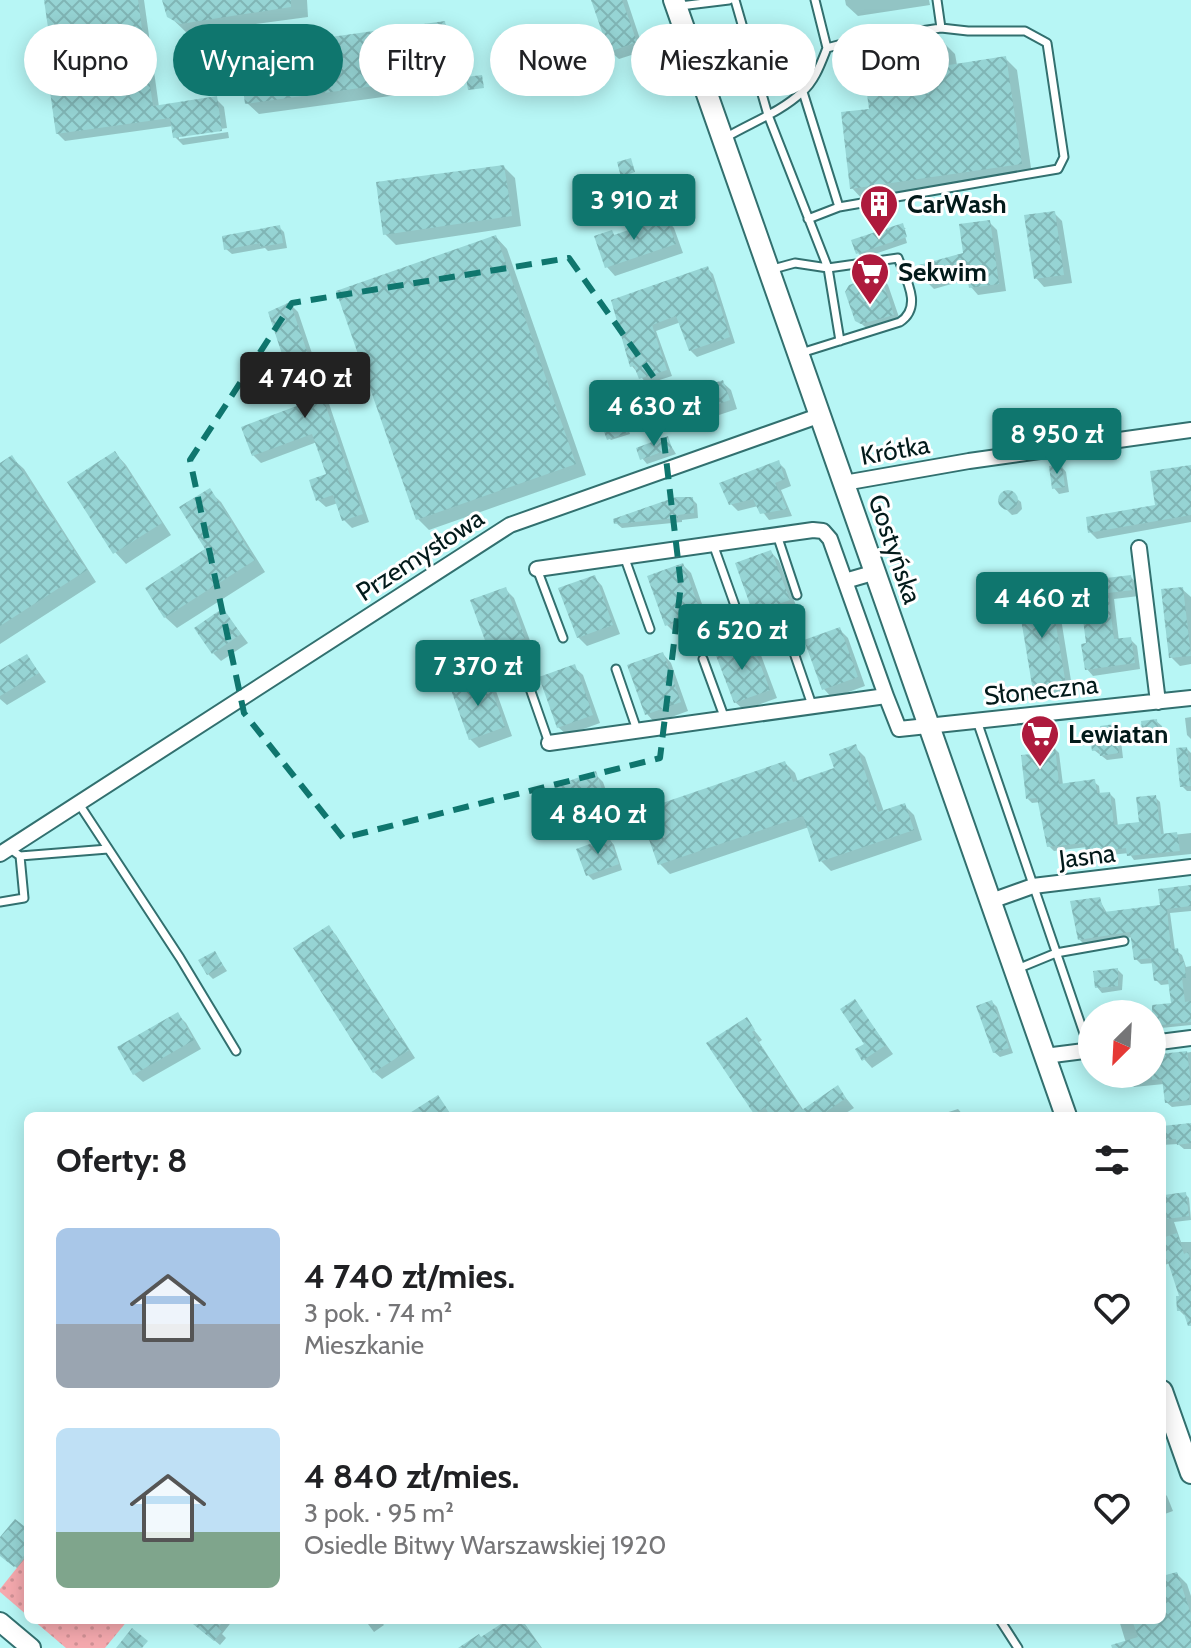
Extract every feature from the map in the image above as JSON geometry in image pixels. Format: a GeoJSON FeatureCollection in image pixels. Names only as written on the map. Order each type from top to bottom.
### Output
{"type":"FeatureCollection","features":[{"type":"Feature","properties":{"kind":"main road","name":"Gostyńska"},"geometry":{"type":"LineString","coordinates":[[676,3],[1065,1112]]}},
{"type":"Feature","properties":{"kind":"main road"},"geometry":{"type":"LineString","coordinates":[[1166,1402],[1191,1473]]}},
{"type":"Feature","properties":{"kind":"street","name":"Przemysłowa"},"geometry":{"type":"LineString","coordinates":[[10,853],[79,804],[510,525],[821,415]]}},
{"type":"Feature","properties":{"kind":"street","name":"Krótka"},"geometry":{"type":"LineString","coordinates":[[844,483],[969,461],[1191,430]]}},
{"type":"Feature","properties":{"kind":"street"},"geometry":{"type":"LineString","coordinates":[[537,569],[823,531],[830,539],[886,696],[549,743]]}},
{"type":"Feature","properties":{"kind":"street"},"geometry":{"type":"LineString","coordinates":[[1139,548],[1158,702]]}},
{"type":"Feature","properties":{"kind":"street"},"geometry":{"type":"LineString","coordinates":[[845,581],[876,572]]}},
{"type":"Feature","properties":{"kind":"street","name":"Słoneczna"},"geometry":{"type":"LineString","coordinates":[[886,696],[899,729],[1191,698]]}},
{"type":"Feature","properties":{"kind":"street","name":"Jasna"},"geometry":{"type":"LineString","coordinates":[[991,901],[1033,886],[1191,867]]}},
{"type":"Feature","properties":{"kind":"street"},"geometry":{"type":"LineString","coordinates":[[1166,1041],[1191,1038]]}},
{"type":"Feature","properties":{"kind":"street"},"geometry":{"type":"LineString","coordinates":[[1045,1056],[1078,1052]]}},
{"type":"Feature","properties":{"kind":"street"},"geometry":{"type":"LineString","coordinates":[[0,1622],[31,1648]]}},
{"type":"Feature","properties":{"kind":"lane"},"geometry":{"type":"LineString","coordinates":[[676,3],[732,0],[768,115],[828,268],[840,341]]}},
{"type":"Feature","properties":{"kind":"lane"},"geometry":{"type":"LineString","coordinates":[[815,0],[827,48],[816,73]]}},
{"type":"Feature","properties":{"kind":"lane"},"geometry":{"type":"LineString","coordinates":[[937,0],[940,24]]}},
{"type":"Feature","properties":{"kind":"lane"},"geometry":{"type":"LineString","coordinates":[[808,219],[839,207],[1058,169],[1064,157],[1047,43],[1025,31],[949,29]]}},
{"type":"Feature","properties":{"kind":"lane"},"geometry":{"type":"LineString","coordinates":[[827,48],[832,47]]}},
{"type":"Feature","properties":{"kind":"lane"},"geometry":{"type":"LineString","coordinates":[[723,139],[797,96]]}},
{"type":"Feature","properties":{"kind":"lane"},"geometry":{"type":"LineString","coordinates":[[804,96],[839,207]]}},
{"type":"Feature","properties":{"kind":"lane"},"geometry":{"type":"LineString","coordinates":[[770,270],[795,263],[828,268],[898,258],[914,306],[908,317],[799,354]]}},
{"type":"Feature","properties":{"kind":"lane"},"geometry":{"type":"LineString","coordinates":[[777,535],[797,595]]}},
{"type":"Feature","properties":{"kind":"lane"},"geometry":{"type":"LineString","coordinates":[[713,544],[738,614]]}},
{"type":"Feature","properties":{"kind":"lane"},"geometry":{"type":"LineString","coordinates":[[624,556],[650,629]]}},
{"type":"Feature","properties":{"kind":"lane"},"geometry":{"type":"LineString","coordinates":[[537,569],[563,638]]}},
{"type":"Feature","properties":{"kind":"lane"},"geometry":{"type":"LineString","coordinates":[[792,647],[812,706]]}},
{"type":"Feature","properties":{"kind":"lane"},"geometry":{"type":"LineString","coordinates":[[703,659],[725,719]]}},
{"type":"Feature","properties":{"kind":"lane"},"geometry":{"type":"LineString","coordinates":[[616,669],[637,730]]}},
{"type":"Feature","properties":{"kind":"lane"},"geometry":{"type":"LineString","coordinates":[[528,683],[549,743]]}},
{"type":"Feature","properties":{"kind":"lane"},"geometry":{"type":"LineString","coordinates":[[977,721],[1078,1015]]}},
{"type":"Feature","properties":{"kind":"lane"},"geometry":{"type":"LineString","coordinates":[[79,804],[180,958],[236,1051]]}},
{"type":"Feature","properties":{"kind":"lane"},"geometry":{"type":"LineString","coordinates":[[0,902],[24,898],[10,853],[108,849]]}},
{"type":"Feature","properties":{"kind":"lane"},"geometry":{"type":"LineString","coordinates":[[1015,969],[1056,953],[1124,941]]}},
{"type":"Feature","properties":{"kind":"lane"},"geometry":{"type":"LineString","coordinates":[[1003,1624],[1018,1648]]}},
{"type":"Feature","properties":{"kind":"highlighted area"},"geometry":{"type":"Polygon","coordinates":[[[569,258],[657,382],[681,585],[660,758],[343,838],[244,713],[190,460],[292,303],[569,258]]]}},
{"type":"Feature","properties":{"kind":"shaded area"},"geometry":{"type":"Polygon","coordinates":[[[24,1559],[24,1613],[0,1589],[24,1559]]]}},
{"type":"Feature","properties":{"kind":"shaded area"},"geometry":{"type":"Polygon","coordinates":[[[38,1624],[125,1624],[105,1648],[66,1648],[38,1624]]]}},
{"type":"Feature","properties":{"kind":"building"},"geometry":{"type":"Polygon","coordinates":[[[44,0],[138,0],[141,24],[47,24],[44,0]]]}},
{"type":"Feature","properties":{"kind":"building"},"geometry":{"type":"Polygon","coordinates":[[[162,0],[291,0],[291,7],[180,24],[167,17],[162,0]]]}},
{"type":"Feature","properties":{"kind":"building"},"geometry":{"type":"Polygon","coordinates":[[[591,0],[622,0],[631,25],[631,44],[615,50],[615,24],[599,24],[591,0]]]}},
{"type":"Feature","properties":{"kind":"building"},"geometry":{"type":"Polygon","coordinates":[[[359,33],[359,88],[343,90],[343,35],[359,33]]]}},
{"type":"Feature","properties":{"kind":"building"},"geometry":{"type":"Polygon","coordinates":[[[1006,56],[1022,164],[850,189],[841,112],[869,109],[867,96],[949,96],[949,65],[1006,56]]]}},
{"type":"Feature","properties":{"kind":"building"},"geometry":{"type":"Polygon","coordinates":[[[482,75],[484,88],[474,89],[474,76],[482,75]]]}},
{"type":"Feature","properties":{"kind":"building"},"geometry":{"type":"Polygon","coordinates":[[[51,96],[152,96],[153,106],[217,96],[222,131],[173,138],[170,118],[56,134],[51,96]]]}},
{"type":"Feature","properties":{"kind":"building"},"geometry":{"type":"Polygon","coordinates":[[[244,96],[302,96],[245,104],[244,96]]]}},
{"type":"Feature","properties":{"kind":"building"},"geometry":{"type":"Polygon","coordinates":[[[631,158],[635,172],[621,177],[617,162],[631,158]]]}},
{"type":"Feature","properties":{"kind":"building"},"geometry":{"type":"Polygon","coordinates":[[[504,165],[512,216],[383,235],[376,182],[504,165]]]}},
{"type":"Feature","properties":{"kind":"building"},"geometry":{"type":"Polygon","coordinates":[[[1055,211],[1064,275],[1034,279],[1024,215],[1055,211]]]}},
{"type":"Feature","properties":{"kind":"building"},"geometry":{"type":"Polygon","coordinates":[[[666,217],[676,244],[605,268],[594,236],[612,230],[614,235],[666,217]]]}},
{"type":"Feature","properties":{"kind":"building"},"geometry":{"type":"Polygon","coordinates":[[[990,220],[999,284],[969,288],[966,271],[924,282],[919,265],[963,253],[959,224],[990,220]]]}},
{"type":"Feature","properties":{"kind":"building","name":"CarWash"},"geometry":{"type":"Polygon","coordinates":[[[903,223],[907,237],[856,254],[851,240],[903,223]]]}},
{"type":"Feature","properties":{"kind":"building"},"geometry":{"type":"Polygon","coordinates":[[[280,225],[283,243],[260,247],[260,243],[224,250],[222,236],[280,225]]]}},
{"type":"Feature","properties":{"kind":"building"},"geometry":{"type":"Polygon","coordinates":[[[496,235],[576,464],[416,520],[336,291],[496,235]]]}},
{"type":"Feature","properties":{"kind":"building"},"geometry":{"type":"Polygon","coordinates":[[[708,266],[730,337],[689,351],[676,316],[652,325],[667,370],[639,379],[634,366],[630,367],[611,300],[708,266]]]}},
{"type":"Feature","properties":{"kind":"building","name":"Sekwim"},"geometry":{"type":"Polygon","coordinates":[[[880,274],[894,315],[861,324],[855,321],[845,292],[849,285],[880,274]]]}},
{"type":"Feature","properties":{"kind":"building"},"geometry":{"type":"Polygon","coordinates":[[[290,302],[363,514],[342,521],[333,495],[316,501],[309,480],[326,474],[312,434],[252,456],[241,427],[302,404],[268,312],[290,302]]]}},
{"type":"Feature","properties":{"kind":"building"},"geometry":{"type":"Polygon","coordinates":[[[723,380],[730,400],[664,423],[656,402],[723,380]]]}},
{"type":"Feature","properties":{"kind":"building"},"geometry":{"type":"Polygon","coordinates":[[[625,418],[629,432],[607,440],[602,426],[625,418]]]}},
{"type":"Feature","properties":{"kind":"building"},"geometry":{"type":"Polygon","coordinates":[[[668,436],[672,448],[640,460],[636,448],[668,436]]]}},
{"type":"Feature","properties":{"kind":"building"},"geometry":{"type":"Polygon","coordinates":[[[115,451],[162,523],[113,554],[67,482],[115,451]]]}},
{"type":"Feature","properties":{"kind":"building"},"geometry":{"type":"Polygon","coordinates":[[[12,455],[87,570],[0,626],[0,463],[12,455]]]}},
{"type":"Feature","properties":{"kind":"building"},"geometry":{"type":"Polygon","coordinates":[[[779,460],[785,479],[775,483],[787,509],[760,514],[753,499],[729,505],[719,483],[779,460]]]}},
{"type":"Feature","properties":{"kind":"building"},"geometry":{"type":"Polygon","coordinates":[[[1062,464],[1065,487],[1052,489],[1049,466],[1062,464]]]}},
{"type":"Feature","properties":{"kind":"building"},"geometry":{"type":"Polygon","coordinates":[[[1191,465],[1191,515],[1088,533],[1086,517],[1155,505],[1150,471],[1191,465]]]}},
{"type":"Feature","properties":{"kind":"building"},"geometry":{"type":"Polygon","coordinates":[[[210,488],[255,560],[164,618],[145,588],[205,549],[179,507],[210,488]]]}},
{"type":"Feature","properties":{"kind":"building"},"geometry":{"type":"Polygon","coordinates":[[[1008,490],[1015,493],[1018,500],[1015,507],[1008,510],[1001,507],[998,500],[1001,493],[1008,490]]]}},
{"type":"Feature","properties":{"kind":"building"},"geometry":{"type":"Polygon","coordinates":[[[676,497],[693,497],[694,513],[678,515],[678,518],[614,524],[613,519],[676,497]]]}},
{"type":"Feature","properties":{"kind":"building"},"geometry":{"type":"Polygon","coordinates":[[[771,550],[790,600],[753,613],[735,563],[771,550]]]}},
{"type":"Feature","properties":{"kind":"building"},"geometry":{"type":"Polygon","coordinates":[[[683,563],[701,613],[665,626],[647,576],[683,563]]]}},
{"type":"Feature","properties":{"kind":"building"},"geometry":{"type":"Polygon","coordinates":[[[595,575],[613,625],[577,638],[558,588],[595,575]]]}},
{"type":"Feature","properties":{"kind":"building"},"geometry":{"type":"Polygon","coordinates":[[[1131,575],[1133,590],[1108,593],[1114,639],[1131,637],[1135,663],[1085,670],[1081,644],[1086,643],[1080,596],[1075,597],[1073,582],[1131,575]]]}},
{"type":"Feature","properties":{"kind":"building"},"geometry":{"type":"Polygon","coordinates":[[[506,587],[525,638],[489,651],[470,600],[506,587]]]}},
{"type":"Feature","properties":{"kind":"building"},"geometry":{"type":"Polygon","coordinates":[[[1183,587],[1191,656],[1169,658],[1161,589],[1183,587]]]}},
{"type":"Feature","properties":{"kind":"building"},"geometry":{"type":"Polygon","coordinates":[[[1050,589],[1066,685],[1033,691],[1017,595],[1050,589]]]}},
{"type":"Feature","properties":{"kind":"building"},"geometry":{"type":"Polygon","coordinates":[[[223,608],[241,634],[212,654],[194,628],[223,608]]]}},
{"type":"Feature","properties":{"kind":"building"},"geometry":{"type":"Polygon","coordinates":[[[840,627],[858,677],[822,690],[804,640],[840,627]]]}},
{"type":"Feature","properties":{"kind":"building"},"geometry":{"type":"Polygon","coordinates":[[[751,640],[770,690],[734,703],[715,653],[751,640]]]}},
{"type":"Feature","properties":{"kind":"building"},"geometry":{"type":"Polygon","coordinates":[[[663,652],[681,702],[645,715],[627,665],[663,652]]]}},
{"type":"Feature","properties":{"kind":"building"},"geometry":{"type":"Polygon","coordinates":[[[27,654],[39,673],[0,696],[0,670],[27,654]]]}},
{"type":"Feature","properties":{"kind":"building"},"geometry":{"type":"Polygon","coordinates":[[[575,664],[593,715],[557,728],[539,677],[575,664]]]}},
{"type":"Feature","properties":{"kind":"building"},"geometry":{"type":"Polygon","coordinates":[[[487,677],[505,727],[469,740],[451,690],[487,677]]]}},
{"type":"Feature","properties":{"kind":"building"},"geometry":{"type":"Polygon","coordinates":[[[1157,719],[1159,739],[1143,740],[1141,721],[1157,719]]]}},
{"type":"Feature","properties":{"kind":"building"},"geometry":{"type":"Polygon","coordinates":[[[1115,724],[1119,753],[1100,756],[1099,750],[1092,751],[1089,732],[1101,731],[1100,726],[1115,724]]]}},
{"type":"Feature","properties":{"kind":"building"},"geometry":{"type":"Polygon","coordinates":[[[856,744],[878,812],[905,803],[914,830],[819,862],[803,816],[658,865],[639,811],[785,761],[793,782],[834,768],[829,754],[856,744]]]}},
{"type":"Feature","properties":{"kind":"building"},"geometry":{"type":"Polygon","coordinates":[[[1055,746],[1059,784],[1095,779],[1097,793],[1110,792],[1114,825],[1139,822],[1136,797],[1156,795],[1161,834],[1177,832],[1180,851],[1127,856],[1126,848],[1086,853],[1084,843],[1047,847],[1037,798],[1026,799],[1021,755],[1043,753],[1042,748],[1055,746]]]}},
{"type":"Feature","properties":{"kind":"building"},"geometry":{"type":"Polygon","coordinates":[[[1187,747],[1191,786],[1180,787],[1176,748],[1187,747]]]}},
{"type":"Feature","properties":{"kind":"building"},"geometry":{"type":"Polygon","coordinates":[[[596,771],[605,799],[565,813],[555,786],[596,771]]]}},
{"type":"Feature","properties":{"kind":"building"},"geometry":{"type":"Polygon","coordinates":[[[609,837],[619,864],[586,876],[576,849],[609,837]]]}},
{"type":"Feature","properties":{"kind":"building"},"geometry":{"type":"Polygon","coordinates":[[[1191,885],[1191,906],[1167,909],[1171,949],[1178,948],[1180,962],[1184,961],[1186,978],[1182,978],[1185,1002],[1191,1001],[1191,1022],[1166,1025],[1166,1004],[1171,1003],[1168,980],[1154,981],[1151,958],[1134,960],[1130,932],[1078,940],[1070,901],[1100,897],[1104,912],[1160,905],[1158,889],[1191,885]]]}},
{"type":"Feature","properties":{"kind":"building"},"geometry":{"type":"Polygon","coordinates":[[[329,925],[409,1050],[373,1073],[293,948],[329,925]]]}},
{"type":"Feature","properties":{"kind":"building"},"geometry":{"type":"Polygon","coordinates":[[[215,951],[223,965],[207,975],[198,960],[215,951]]]}},
{"type":"Feature","properties":{"kind":"building"},"geometry":{"type":"Polygon","coordinates":[[[1118,968],[1118,986],[1095,988],[1093,971],[1118,968]]]}},
{"type":"Feature","properties":{"kind":"building"},"geometry":{"type":"Polygon","coordinates":[[[855,999],[886,1045],[862,1061],[855,1049],[864,1044],[840,1009],[855,999]]]}},
{"type":"Feature","properties":{"kind":"building"},"geometry":{"type":"Polygon","coordinates":[[[992,1000],[1009,1048],[993,1053],[976,1006],[992,1000]]]}},
{"type":"Feature","properties":{"kind":"building"},"geometry":{"type":"Polygon","coordinates":[[[178,1012],[194,1040],[133,1075],[117,1047],[178,1012]]]}},
{"type":"Feature","properties":{"kind":"building"},"geometry":{"type":"Polygon","coordinates":[[[747,1017],[755,1030],[752,1032],[802,1110],[838,1085],[846,1098],[826,1112],[768,1112],[765,1107],[753,1112],[706,1043],[747,1017]]]}},
{"type":"Feature","properties":{"kind":"building"},"geometry":{"type":"Polygon","coordinates":[[[1187,1051],[1191,1083],[1189,1100],[1165,1103],[1166,1053],[1187,1051]]]}},
{"type":"Feature","properties":{"kind":"building"},"geometry":{"type":"Polygon","coordinates":[[[438,1095],[449,1112],[411,1112],[438,1095]]]}},
{"type":"Feature","properties":{"kind":"building"},"geometry":{"type":"Polygon","coordinates":[[[1191,1123],[1191,1143],[1177,1145],[1176,1139],[1166,1140],[1166,1126],[1191,1123]]]}},
{"type":"Feature","properties":{"kind":"building"},"geometry":{"type":"Polygon","coordinates":[[[1186,1192],[1189,1216],[1167,1219],[1166,1195],[1186,1192]]]}},
{"type":"Feature","properties":{"kind":"building"},"geometry":{"type":"Polygon","coordinates":[[[1177,1233],[1184,1254],[1188,1252],[1191,1261],[1191,1326],[1188,1326],[1183,1311],[1177,1311],[1176,1296],[1179,1296],[1166,1259],[1166,1237],[1177,1233]]]}},
{"type":"Feature","properties":{"kind":"building"},"geometry":{"type":"Polygon","coordinates":[[[15,1519],[24,1526],[24,1556],[14,1567],[0,1556],[0,1537],[15,1519]]]}},
{"type":"Feature","properties":{"kind":"building"},"geometry":{"type":"Polygon","coordinates":[[[1177,1572],[1191,1614],[1191,1648],[1112,1648],[1111,1645],[1138,1637],[1133,1624],[1166,1624],[1166,1575],[1177,1572]]]}},
{"type":"Feature","properties":{"kind":"building"},"geometry":{"type":"Polygon","coordinates":[[[193,1624],[221,1624],[218,1628],[222,1631],[214,1641],[193,1624]]]}},
{"type":"Feature","properties":{"kind":"building"},"geometry":{"type":"Polygon","coordinates":[[[501,1624],[525,1624],[541,1648],[458,1648],[479,1634],[481,1637],[501,1624]]]}},
{"type":"Feature","properties":{"kind":"building"},"geometry":{"type":"Polygon","coordinates":[[[132,1628],[148,1641],[142,1648],[116,1648],[132,1628]]]}},
{"type":"Feature","properties":{"kind":"place","name":"CarWash"},"geometry":{"type":"Point","coordinates":[879,238]}},
{"type":"Feature","properties":{"kind":"place","name":"Sekwim"},"geometry":{"type":"Point","coordinates":[870,306]}},
{"type":"Feature","properties":{"kind":"place","name":"Lewiatan"},"geometry":{"type":"Point","coordinates":[1040,768]}}]}
